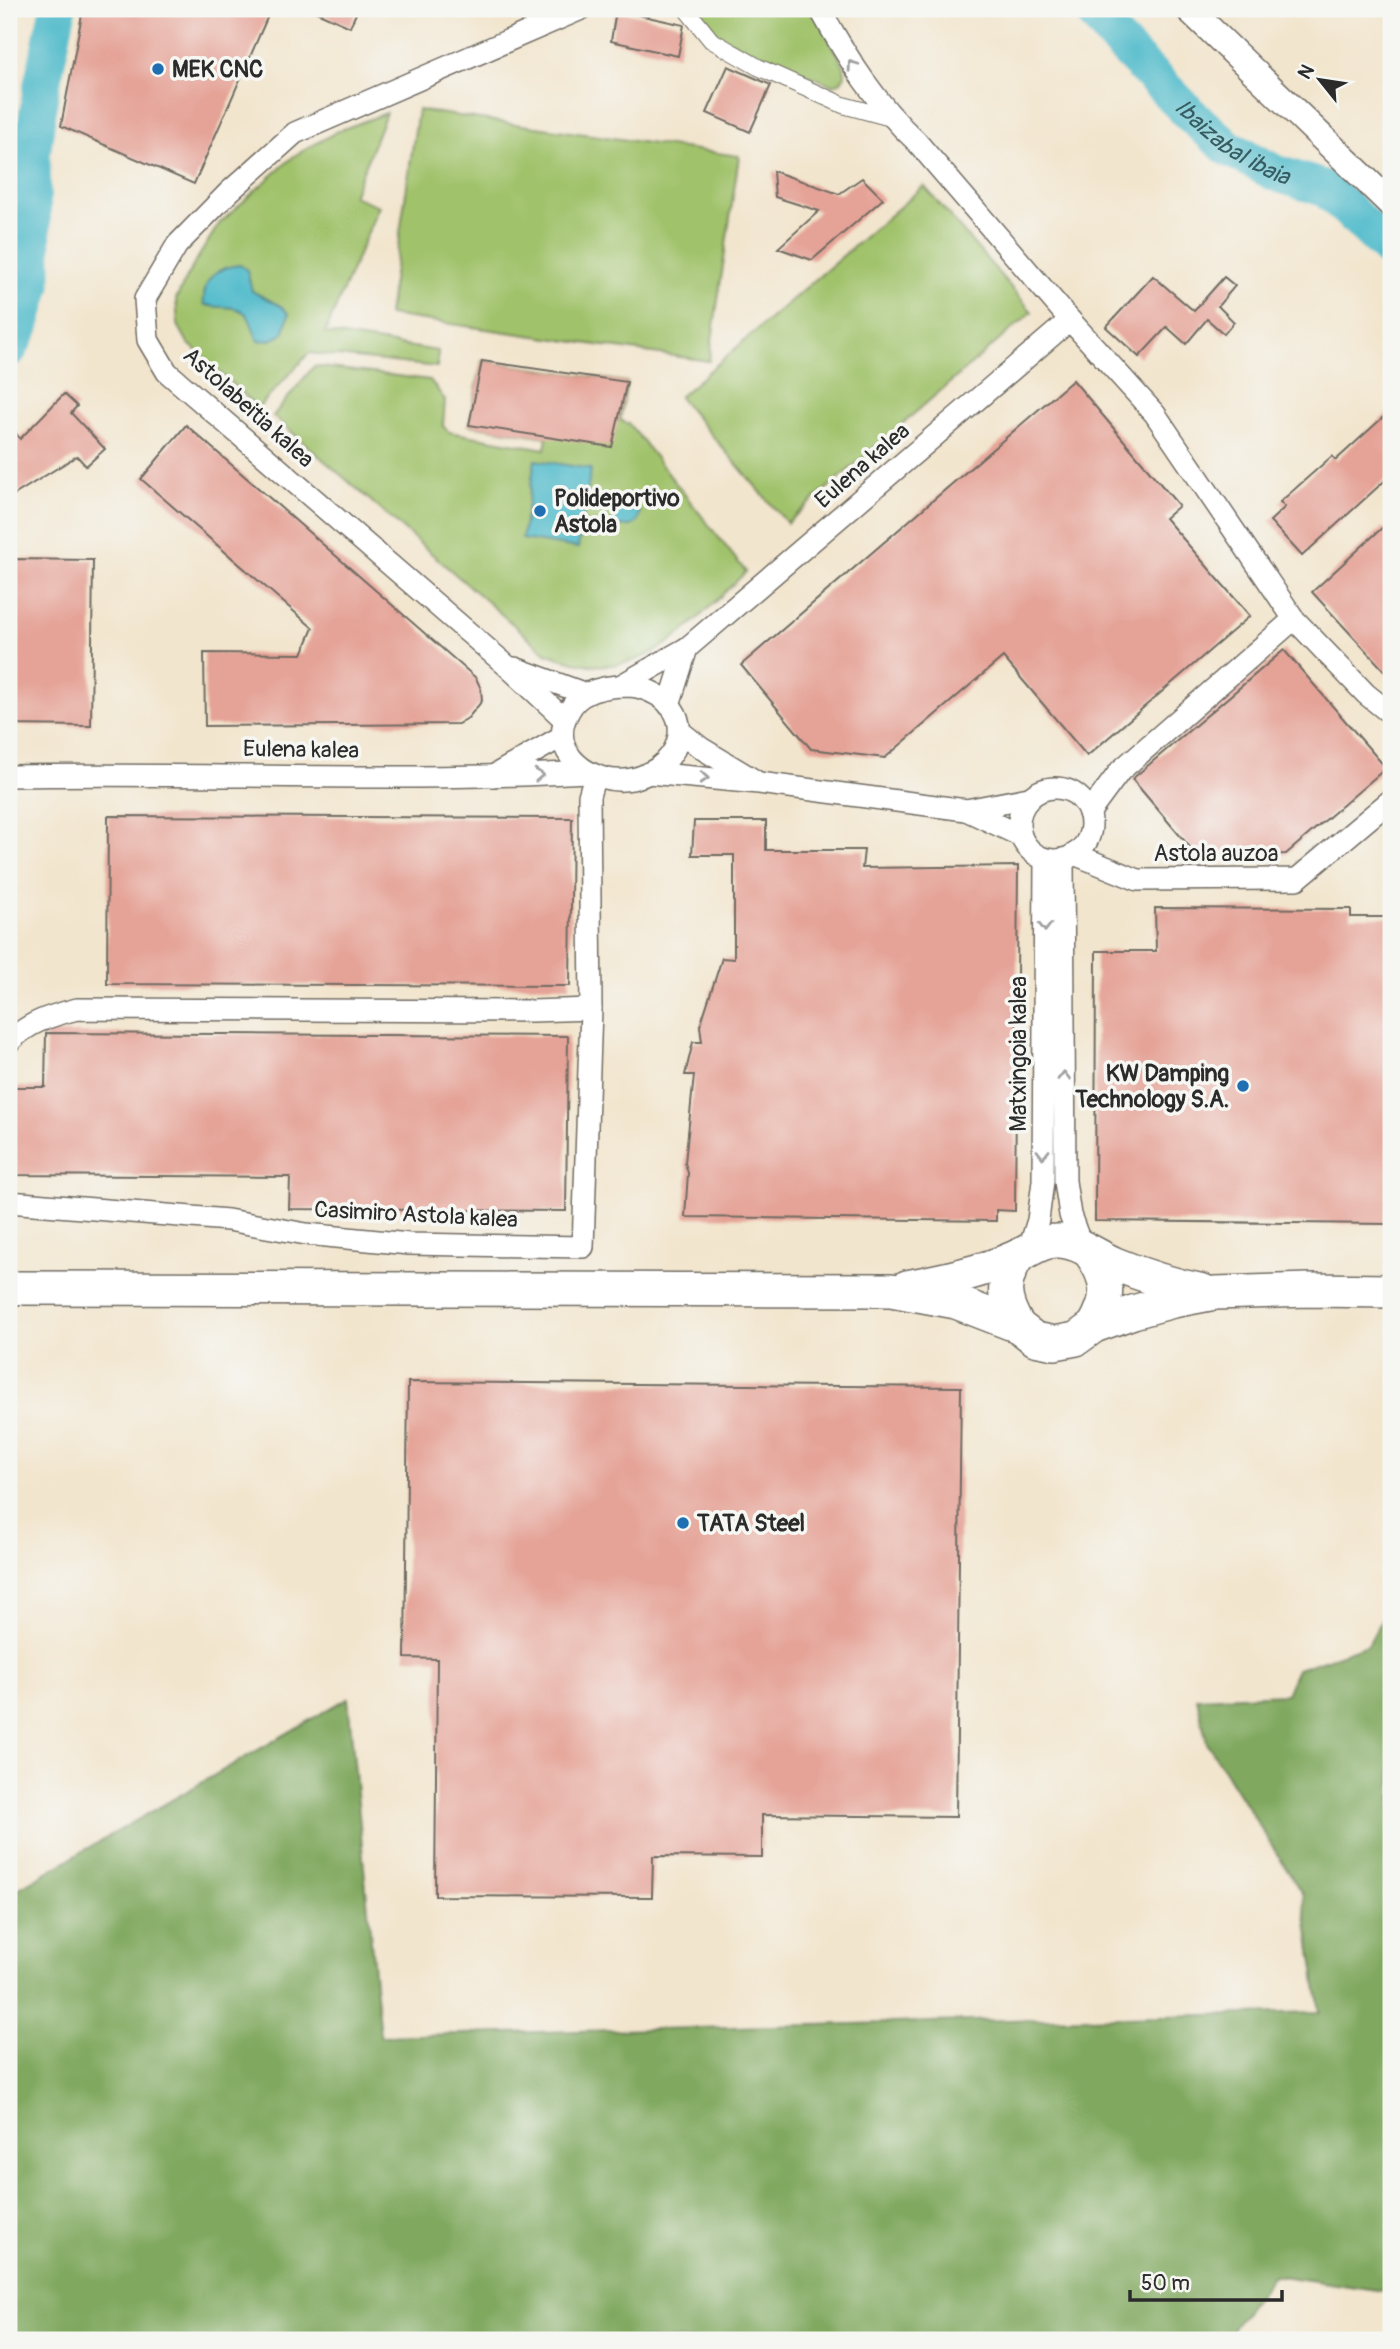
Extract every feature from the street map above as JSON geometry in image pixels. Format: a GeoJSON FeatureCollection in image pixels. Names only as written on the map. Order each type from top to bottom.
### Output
{"type":"FeatureCollection","features":[{"type":"Feature","properties":{"kind":"main road"},"geometry":{"type":"LineString","coordinates":[[1018,1326],[1007,1308],[1005,1287],[1010,1269],[1024,1253],[1037,1244],[1055,1241],[1087,1250],[1147,1276],[1215,1293]]}},
{"type":"Feature","properties":{"kind":"main road"},"geometry":{"type":"LineString","coordinates":[[1087,1250],[1099,1265],[1107,1286],[1104,1308],[1094,1326]]}},
{"type":"Feature","properties":{"kind":"main road"},"geometry":{"type":"LineString","coordinates":[[891,1290],[946,1279],[1024,1253]]}},
{"type":"Feature","properties":{"kind":"main road"},"geometry":{"type":"LineString","coordinates":[[9,1288],[891,1290],[956,1303],[1018,1326],[1035,1339],[1055,1343],[1076,1339],[1094,1326],[1133,1312],[1215,1293],[1391,1291]]}},
{"type":"Feature","properties":{"kind":"street","name":"Astolabeitia kalea"},"geometry":{"type":"LineString","coordinates":[[563,728],[506,665],[167,372],[148,340],[145,299],[177,245],[229,192],[295,133],[580,9]]}},
{"type":"Feature","properties":{"kind":"street"},"geometry":{"type":"LineString","coordinates":[[686,9],[711,40],[758,67],[843,105],[891,118]]}},
{"type":"Feature","properties":{"kind":"street"},"geometry":{"type":"LineString","coordinates":[[820,9],[846,57],[891,118],[917,142],[1155,414],[1294,619],[1366,694],[1391,714]]}},
{"type":"Feature","properties":{"kind":"street"},"geometry":{"type":"LineString","coordinates":[[1189,9],[1391,204]]}},
{"type":"Feature","properties":{"kind":"street","name":"Eulena kalea"},"geometry":{"type":"LineString","coordinates":[[620,686],[687,648],[1070,320]]}},
{"type":"Feature","properties":{"kind":"street"},"geometry":{"type":"LineString","coordinates":[[1089,813],[1120,771],[1294,619]]}},
{"type":"Feature","properties":{"kind":"street"},"geometry":{"type":"LineString","coordinates":[[669,705],[687,648]]}},
{"type":"Feature","properties":{"kind":"street","name":"Astolabeitia kalea"},"geometry":{"type":"LineString","coordinates":[[506,665],[586,694]]}},
{"type":"Feature","properties":{"kind":"street"},"geometry":{"type":"LineString","coordinates":[[620,686],[640,688],[657,695],[677,716],[681,732],[674,752],[665,764],[632,778],[618,780],[591,774],[573,762],[565,750],[563,728],[572,705],[586,694],[620,686]]}},
{"type":"Feature","properties":{"kind":"street"},"geometry":{"type":"LineString","coordinates":[[490,778],[563,728]]}},
{"type":"Feature","properties":{"kind":"street"},"geometry":{"type":"LineString","coordinates":[[681,732],[701,748],[759,783]]}},
{"type":"Feature","properties":{"kind":"street"},"geometry":{"type":"LineString","coordinates":[[1075,794],[1120,771]]}},
{"type":"Feature","properties":{"kind":"street"},"geometry":{"type":"LineString","coordinates":[[648,772],[759,783],[967,810],[1021,836]]}},
{"type":"Feature","properties":{"kind":"street","name":"Eulena kalea"},"geometry":{"type":"LineString","coordinates":[[9,776],[111,774],[490,778],[591,774]]}},
{"type":"Feature","properties":{"kind":"street","name":"Casimiro Astola kalea"},"geometry":{"type":"LineString","coordinates":[[9,1202],[228,1220],[306,1234],[409,1244],[583,1247],[591,1009],[591,774]]}},
{"type":"Feature","properties":{"kind":"street"},"geometry":{"type":"LineString","coordinates":[[590,821],[601,800],[618,780]]}},
{"type":"Feature","properties":{"kind":"street"},"geometry":{"type":"LineString","coordinates":[[967,810],[1029,798],[1039,791],[1051,788],[1063,789],[1075,794],[1089,813],[1088,836],[1083,846],[1061,857],[1035,854],[1026,846],[1021,836],[1020,816],[1029,798]]}},
{"type":"Feature","properties":{"kind":"street","name":"Astola auzoa"},"geometry":{"type":"LineString","coordinates":[[1061,857],[1138,880],[1297,879],[1391,800]]}},
{"type":"Feature","properties":{"kind":"street","name":"Astola auzoa"},"geometry":{"type":"LineString","coordinates":[[1088,836],[1138,880]]}},
{"type":"Feature","properties":{"kind":"street","name":"Matxingoia kalea"},"geometry":{"type":"LineString","coordinates":[[1061,857],[1065,1181],[1070,1215],[1087,1250]]}},
{"type":"Feature","properties":{"kind":"street","name":"Matxingoia kalea"},"geometry":{"type":"LineString","coordinates":[[1024,1253],[1038,1220],[1043,1181],[1061,857]]}},
{"type":"Feature","properties":{"kind":"street"},"geometry":{"type":"LineString","coordinates":[[9,1042],[29,1025],[47,1016],[77,1009],[591,1009]]}},
{"type":"Feature","properties":{"kind":"green space"},"geometry":{"type":"Polygon","coordinates":[[[695,9],[813,9],[844,66],[845,75],[840,83],[832,85],[720,37],[712,32],[695,9]]]}},
{"type":"Feature","properties":{"kind":"green space"},"geometry":{"type":"Polygon","coordinates":[[[418,110],[739,156],[709,361],[388,315],[418,110]]]}},
{"type":"Feature","properties":{"kind":"green space"},"geometry":{"type":"Polygon","coordinates":[[[386,113],[353,196],[379,206],[325,333],[438,351],[437,367],[309,353],[258,408],[188,343],[178,325],[176,299],[219,224],[294,156],[338,131],[386,113]]]}},
{"type":"Feature","properties":{"kind":"green space"},"geometry":{"type":"Polygon","coordinates":[[[924,186],[1032,312],[787,523],[679,397],[924,186]]]}},
{"type":"Feature","properties":{"kind":"green space","name":"Polideportivo Astola"},"geometry":{"type":"Polygon","coordinates":[[[482,361],[627,382],[620,420],[629,424],[746,572],[680,634],[658,650],[635,660],[609,665],[580,663],[546,653],[273,416],[314,366],[430,380],[445,400],[443,426],[449,432],[545,449],[547,437],[469,425],[482,361]]]}},
{"type":"Feature","properties":{"kind":"green space"},"geometry":{"type":"Polygon","coordinates":[[[1391,1602],[1391,2292],[1273,2275],[1224,2340],[9,2340],[9,1894],[348,1698],[380,2036],[1320,2012],[1303,1895],[1207,1743],[1197,1698],[1286,1694],[1297,1669],[1368,1645],[1391,1602]]]}},
{"type":"Feature","properties":{"kind":"water"},"geometry":{"type":"Polygon","coordinates":[[[240,265],[247,270],[252,291],[281,306],[289,314],[283,334],[271,340],[259,341],[250,320],[241,310],[204,304],[205,288],[212,276],[231,266],[240,265]]]}},
{"type":"Feature","properties":{"kind":"water"},"geometry":{"type":"Polygon","coordinates":[[[535,460],[591,469],[578,548],[522,539],[535,460]]]}},
{"type":"Feature","properties":{"kind":"water"},"geometry":{"type":"Polygon","coordinates":[[[616,501],[632,504],[640,511],[635,524],[613,526],[616,501]]]}},
{"type":"Feature","properties":{"kind":"building","name":"MEK CNC"},"geometry":{"type":"Polygon","coordinates":[[[83,9],[271,9],[194,184],[61,126],[83,9]]]}},
{"type":"Feature","properties":{"kind":"building","name":"MEK CNC"},"geometry":{"type":"Polygon","coordinates":[[[310,9],[358,9],[350,27],[310,9]]]}},
{"type":"Feature","properties":{"kind":"building"},"geometry":{"type":"Polygon","coordinates":[[[616,10],[684,25],[678,56],[611,41],[616,10]]]}},
{"type":"Feature","properties":{"kind":"building"},"geometry":{"type":"Polygon","coordinates":[[[728,66],[771,85],[750,132],[707,113],[728,66]]]}},
{"type":"Feature","properties":{"kind":"building"},"geometry":{"type":"Polygon","coordinates":[[[773,171],[839,194],[862,178],[883,199],[812,260],[778,248],[819,211],[775,197],[773,171]]]}},
{"type":"Feature","properties":{"kind":"building"},"geometry":{"type":"Polygon","coordinates":[[[1153,276],[1194,311],[1224,277],[1235,286],[1218,306],[1234,322],[1224,334],[1207,319],[1186,344],[1167,327],[1139,357],[1106,327],[1153,276]]]}},
{"type":"Feature","properties":{"kind":"building"},"geometry":{"type":"Polygon","coordinates":[[[482,361],[627,382],[612,447],[469,425],[482,361]]]}},
{"type":"Feature","properties":{"kind":"building"},"geometry":{"type":"Polygon","coordinates":[[[1073,380],[1179,506],[1165,518],[1250,616],[1087,756],[1003,657],[885,758],[811,749],[741,665],[1073,380]]]}},
{"type":"Feature","properties":{"kind":"building"},"geometry":{"type":"Polygon","coordinates":[[[64,394],[77,406],[71,413],[105,449],[86,466],[77,456],[9,498],[9,423],[20,439],[64,394]]]}},
{"type":"Feature","properties":{"kind":"building"},"geometry":{"type":"Polygon","coordinates":[[[1391,410],[1391,475],[1302,556],[1270,521],[1285,507],[1280,502],[1332,456],[1336,460],[1391,410]]]}},
{"type":"Feature","properties":{"kind":"building"},"geometry":{"type":"Polygon","coordinates":[[[186,425],[476,678],[482,701],[468,718],[458,724],[205,726],[204,653],[302,654],[313,628],[141,479],[186,425]]]}},
{"type":"Feature","properties":{"kind":"building"},"geometry":{"type":"Polygon","coordinates":[[[1383,527],[1391,537],[1391,678],[1312,592],[1383,527]]]}},
{"type":"Feature","properties":{"kind":"building"},"geometry":{"type":"Polygon","coordinates":[[[9,559],[93,560],[91,726],[9,725],[9,559]]]}},
{"type":"Feature","properties":{"kind":"building"},"geometry":{"type":"Polygon","coordinates":[[[1284,650],[1386,768],[1286,854],[1198,857],[1132,779],[1284,650]]]}},
{"type":"Feature","properties":{"kind":"building"},"geometry":{"type":"Polygon","coordinates":[[[108,816],[572,818],[570,986],[107,984],[108,816]]]}},
{"type":"Feature","properties":{"kind":"building"},"geometry":{"type":"Polygon","coordinates":[[[694,821],[766,821],[766,850],[864,850],[862,868],[1018,866],[1015,1211],[996,1210],[996,1221],[685,1217],[688,1173],[685,1163],[694,1075],[685,1075],[693,1042],[702,1042],[700,1026],[722,958],[734,959],[734,855],[692,855],[694,821]]]}},
{"type":"Feature","properties":{"kind":"building","name":"KW Damping Technology S.A."},"geometry":{"type":"Polygon","coordinates":[[[1155,908],[1351,909],[1351,917],[1391,917],[1391,1224],[1095,1221],[1096,951],[1156,951],[1155,908]]]}},
{"type":"Feature","properties":{"kind":"building"},"geometry":{"type":"Polygon","coordinates":[[[46,1033],[568,1036],[566,1211],[289,1209],[290,1177],[9,1175],[9,1087],[45,1087],[46,1033]]]}},
{"type":"Feature","properties":{"kind":"building","name":"TATA Steel"},"geometry":{"type":"Polygon","coordinates":[[[408,1382],[961,1387],[956,1817],[762,1815],[762,1857],[653,1856],[652,1897],[435,1896],[437,1659],[405,1658],[408,1382]]]}},
{"type":"Feature","properties":{"kind":"waterway","name":"Ibaizabal ibaia"},"geometry":{"type":"LineString","coordinates":[[9,349],[21,327],[33,285],[32,155],[41,89],[58,9]]}},
{"type":"Feature","properties":{"kind":"waterway","name":"Ibaizabal ibaia"},"geometry":{"type":"LineString","coordinates":[[1091,9],[1113,36],[1193,117],[1227,147],[1275,173],[1326,189],[1391,251]]}},
{"type":"Feature","properties":{"kind":"place","name":"MEK CNC"},"geometry":{"type":"Point","coordinates":[158,69]}},
{"type":"Feature","properties":{"kind":"place","name":"Polideportivo Astola"},"geometry":{"type":"Point","coordinates":[540,511]}},
{"type":"Feature","properties":{"kind":"place","name":"KW Damping Technology S.A."},"geometry":{"type":"Point","coordinates":[1243,1086]}},
{"type":"Feature","properties":{"kind":"place","name":"TATA Steel"},"geometry":{"type":"Point","coordinates":[683,1523]}}]}
